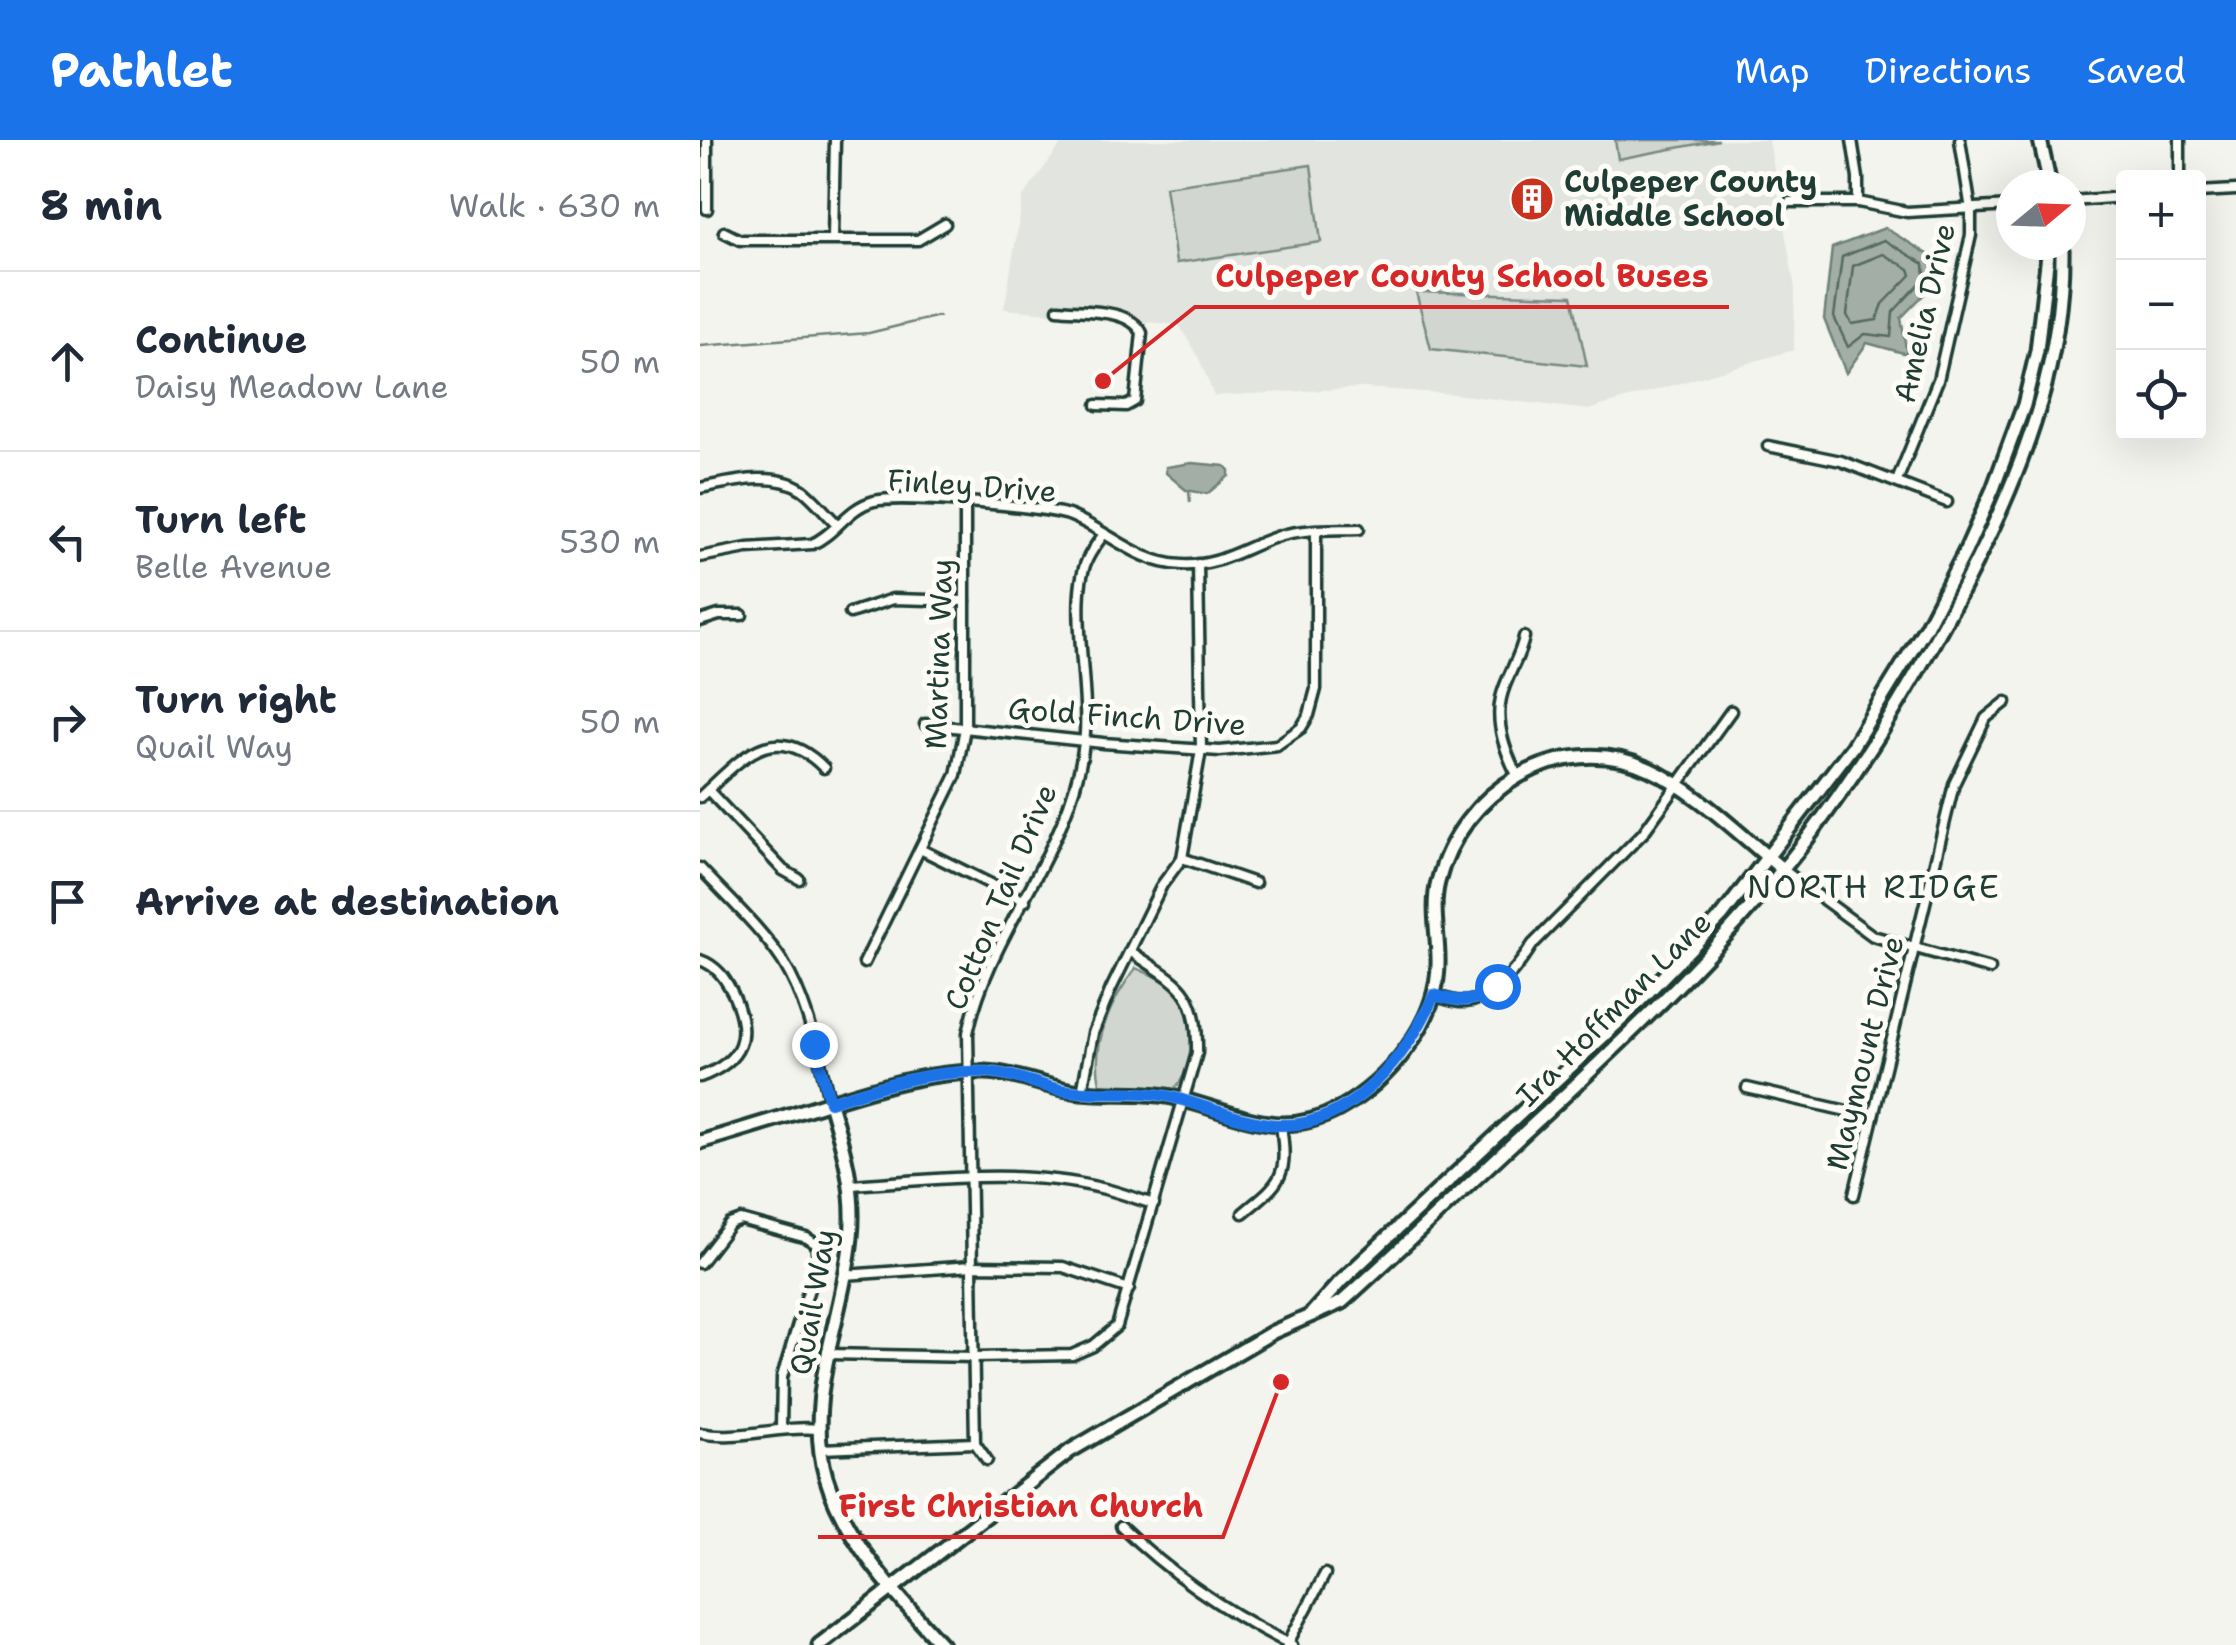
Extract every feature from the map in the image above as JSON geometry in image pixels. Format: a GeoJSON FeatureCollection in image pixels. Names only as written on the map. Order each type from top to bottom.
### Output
{"type":"FeatureCollection","features":[{"type":"Feature","properties":{"kind":"main road"},"geometry":{"type":"LineString","coordinates":[[2040,140],[2047,170]]}},
{"type":"Feature","properties":{"kind":"main road","name":"Ira Hoffman Lane"},"geometry":{"type":"LineString","coordinates":[[1309,1316],[1341,1281],[1626,1015],[1722,916],[1852,747],[1926,627],[1973,536],[2024,405],[2041,324],[2047,260]]}},
{"type":"Feature","properties":{"kind":"main road","name":"Ira Hoffman Lane"},"geometry":{"type":"LineString","coordinates":[[819,1645],[1038,1473],[1273,1332],[1342,1302],[1682,983],[1782,869],[1889,721],[1932,648],[1993,530],[2036,423],[2051,368],[2062,260]]}},
{"type":"Feature","properties":{"kind":"main road"},"geometry":{"type":"LineString","coordinates":[[700,1142],[918,1076],[967,1072],[1006,1074],[1082,1092],[1151,1094],[1281,1125],[1326,1116],[1356,1097],[1396,1062],[1414,1038],[1434,995],[1438,965],[1436,894],[1448,851],[1474,810],[1518,777],[1558,760],[1608,758],[1644,767],[1678,786],[1782,869]]}},
{"type":"Feature","properties":{"kind":"main road","name":"Quail Way"},"geometry":{"type":"LineString","coordinates":[[830,1102],[851,1185],[851,1239],[829,1354],[818,1429],[820,1449],[827,1480],[843,1518],[892,1588],[942,1645]]}},
{"type":"Feature","properties":{"kind":"street"},"geometry":{"type":"LineString","coordinates":[[707,208],[708,140]]}},
{"type":"Feature","properties":{"kind":"street"},"geometry":{"type":"LineString","coordinates":[[833,238],[835,140]]}},
{"type":"Feature","properties":{"kind":"street"},"geometry":{"type":"LineString","coordinates":[[1852,140],[1858,202]]}},
{"type":"Feature","properties":{"kind":"street","name":"Amelia Drive"},"geometry":{"type":"LineString","coordinates":[[1897,481],[1938,380],[1971,235],[1960,140]]}},
{"type":"Feature","properties":{"kind":"street"},"geometry":{"type":"LineString","coordinates":[[2180,140],[2180,170]]}},
{"type":"Feature","properties":{"kind":"street"},"geometry":{"type":"LineString","coordinates":[[2206,192],[2236,190]]}},
{"type":"Feature","properties":{"kind":"street"},"geometry":{"type":"LineString","coordinates":[[2086,200],[2116,198]]}},
{"type":"Feature","properties":{"kind":"street"},"geometry":{"type":"LineString","coordinates":[[1790,202],[1858,202],[1907,212],[1996,208]]}},
{"type":"Feature","properties":{"kind":"street"},"geometry":{"type":"LineString","coordinates":[[724,232],[740,240],[918,240],[945,224]]}},
{"type":"Feature","properties":{"kind":"street"},"geometry":{"type":"LineString","coordinates":[[1058,308],[1127,318],[1142,333],[1135,400],[1126,406],[1097,405]]}},
{"type":"Feature","properties":{"kind":"street"},"geometry":{"type":"LineString","coordinates":[[1768,446],[1840,461],[1947,502]]}},
{"type":"Feature","properties":{"kind":"street"},"geometry":{"type":"LineString","coordinates":[[700,488],[739,480],[769,480],[801,488],[837,524]]}},
{"type":"Feature","properties":{"kind":"street","name":"Finley Drive"},"geometry":{"type":"LineString","coordinates":[[700,557],[747,548],[812,544],[849,512],[875,501],[912,499],[1039,508],[1068,514],[1125,548],[1184,566],[1218,563],[1277,536],[1359,529]]}},
{"type":"Feature","properties":{"kind":"street","name":"Martina Way"},"geometry":{"type":"LineString","coordinates":[[864,963],[956,776],[965,728],[965,504]]}},
{"type":"Feature","properties":{"kind":"street","name":"Gold Finch Drive"},"geometry":{"type":"LineString","coordinates":[[925,724],[1201,750],[1253,750],[1277,745],[1301,728],[1310,715],[1316,689],[1316,532]]}},
{"type":"Feature","properties":{"kind":"street","name":"Cotton Tail Drive"},"geometry":{"type":"LineString","coordinates":[[975,1443],[968,1033],[985,976],[1051,854],[1073,794],[1085,742],[1080,595],[1086,561],[1104,534]]}},
{"type":"Feature","properties":{"kind":"street"},"geometry":{"type":"LineString","coordinates":[[1082,1092],[1093,1034],[1162,885],[1182,858],[1201,750],[1198,564]]}},
{"type":"Feature","properties":{"kind":"street"},"geometry":{"type":"LineString","coordinates":[[850,614],[894,599],[965,601]]}},
{"type":"Feature","properties":{"kind":"street"},"geometry":{"type":"LineString","coordinates":[[700,621],[718,615],[742,616]]}},
{"type":"Feature","properties":{"kind":"street"},"geometry":{"type":"LineString","coordinates":[[1518,777],[1500,727],[1500,700],[1524,637]]}},
{"type":"Feature","properties":{"kind":"street","name":"Maymount Drive"},"geometry":{"type":"LineString","coordinates":[[1854,1195],[1957,776],[1986,718],[2006,702]]}},
{"type":"Feature","properties":{"kind":"street"},"geometry":{"type":"LineString","coordinates":[[1434,995],[1462,1003],[1480,998],[1497,986],[1567,908],[1643,833],[1731,711]]}},
{"type":"Feature","properties":{"kind":"street"},"geometry":{"type":"LineString","coordinates":[[700,797],[742,756],[761,746],[792,747],[824,768]]}},
{"type":"Feature","properties":{"kind":"street"},"geometry":{"type":"LineString","coordinates":[[708,790],[783,870],[799,879]]}},
{"type":"Feature","properties":{"kind":"street"},"geometry":{"type":"LineString","coordinates":[[920,848],[1025,902]]}},
{"type":"Feature","properties":{"kind":"street"},"geometry":{"type":"LineString","coordinates":[[1182,858],[1255,884]]}},
{"type":"Feature","properties":{"kind":"street","name":"Quail Way"},"geometry":{"type":"LineString","coordinates":[[700,868],[771,946],[792,979],[830,1102]]}},
{"type":"Feature","properties":{"kind":"street"},"geometry":{"type":"LineString","coordinates":[[1782,869],[1866,932],[1990,968]]}},
{"type":"Feature","properties":{"kind":"street"},"geometry":{"type":"LineString","coordinates":[[829,1354],[1072,1355],[1094,1346],[1116,1326],[1197,1053],[1197,1017],[1183,988],[1130,951]]}},
{"type":"Feature","properties":{"kind":"street"},"geometry":{"type":"LineString","coordinates":[[700,960],[720,972],[743,1023],[741,1043],[731,1060],[700,1077]]}},
{"type":"Feature","properties":{"kind":"street"},"geometry":{"type":"LineString","coordinates":[[1747,1088],[1873,1118]]}},
{"type":"Feature","properties":{"kind":"street"},"geometry":{"type":"LineString","coordinates":[[1244,1213],[1282,1177],[1286,1162],[1281,1125]]}},
{"type":"Feature","properties":{"kind":"street"},"geometry":{"type":"LineString","coordinates":[[851,1185],[970,1178],[1047,1180],[1099,1187],[1154,1204]]}},
{"type":"Feature","properties":{"kind":"street"},"geometry":{"type":"LineString","coordinates":[[700,1263],[730,1224],[741,1220],[808,1238],[816,1244],[818,1259],[782,1377],[781,1428]]}},
{"type":"Feature","properties":{"kind":"street"},"geometry":{"type":"LineString","coordinates":[[844,1275],[972,1266],[1063,1267],[1129,1288]]}},
{"type":"Feature","properties":{"kind":"street"},"geometry":{"type":"LineString","coordinates":[[700,1433],[818,1429]]}},
{"type":"Feature","properties":{"kind":"street"},"geometry":{"type":"LineString","coordinates":[[820,1449],[975,1443],[987,1460]]}},
{"type":"Feature","properties":{"kind":"street"},"geometry":{"type":"LineString","coordinates":[[1121,1526],[1156,1559],[1262,1632],[1289,1644],[1325,1574]]}},
{"type":"Feature","properties":{"kind":"shaded area"},"geometry":{"type":"Polygon","coordinates":[[[1064,140],[1769,140],[1795,288],[1794,350],[1588,410],[1363,388],[1214,396],[1198,356],[1179,325],[1004,309],[1023,197],[1064,140]]]}},
{"type":"Feature","properties":{"kind":"shaded area"},"geometry":{"type":"Polygon","coordinates":[[[1615,140],[1719,140],[1618,159],[1615,140]]]}},
{"type":"Feature","properties":{"kind":"shaded area"},"geometry":{"type":"Polygon","coordinates":[[[1311,165],[1321,242],[1176,263],[1165,186],[1311,165]]]}},
{"type":"Feature","properties":{"kind":"shaded area"},"geometry":{"type":"Polygon","coordinates":[[[1416,292],[1572,296],[1587,366],[1431,349],[1416,292]]]}},
{"type":"Feature","properties":{"kind":"shaded area"},"geometry":{"type":"Polygon","coordinates":[[[1136,968],[1174,987],[1188,1012],[1190,1055],[1174,1089],[1100,1084],[1098,1053],[1105,1023],[1136,968]]]}},
{"type":"Feature","properties":{"kind":"water"},"geometry":{"type":"Polygon","coordinates":[[[1885,228],[1936,259],[1935,283],[1901,318],[1907,354],[1867,343],[1846,373],[1824,319],[1832,248],[1885,228]]]}},
{"type":"Feature","properties":{"kind":"water"},"geometry":{"type":"Polygon","coordinates":[[[1192,463],[1225,466],[1229,476],[1207,494],[1186,490],[1166,473],[1166,467],[1192,463]]]}},
{"type":"Feature","properties":{"kind":"waterway"},"geometry":{"type":"LineString","coordinates":[[700,346],[869,333],[939,316]]}},
{"type":"Feature","properties":{"kind":"waterway"},"geometry":{"type":"LineString","coordinates":[[1189,491],[1190,502]]}},
{"type":"Feature","properties":{"kind":"place","name":"Culpeper County Middle School"},"geometry":{"type":"Point","coordinates":[1532,199]}},
{"type":"Feature","properties":{"kind":"place","name":"Culpeper County School Buses"},"geometry":{"type":"Point","coordinates":[1103,381]}},
{"type":"Feature","properties":{"kind":"place","name":"First Christian Church"},"geometry":{"type":"Point","coordinates":[1281,1382]}},
{"type":"Feature","properties":{"kind":"district","name":"NORTH RIDGE"},"geometry":{"type":"Point","coordinates":[1874,887]}},
{"type":"Feature","properties":{"kind":"route"},"geometry":{"type":"LineString","coordinates":[[814,1044],[830,1102],[918,1076],[990,1072],[1058,1089],[1174,1098],[1222,1114],[1281,1125],[1326,1116],[1348,1104],[1396,1062],[1414,1038],[1434,995],[1462,1003],[1480,998],[1497,986]]}}]}
